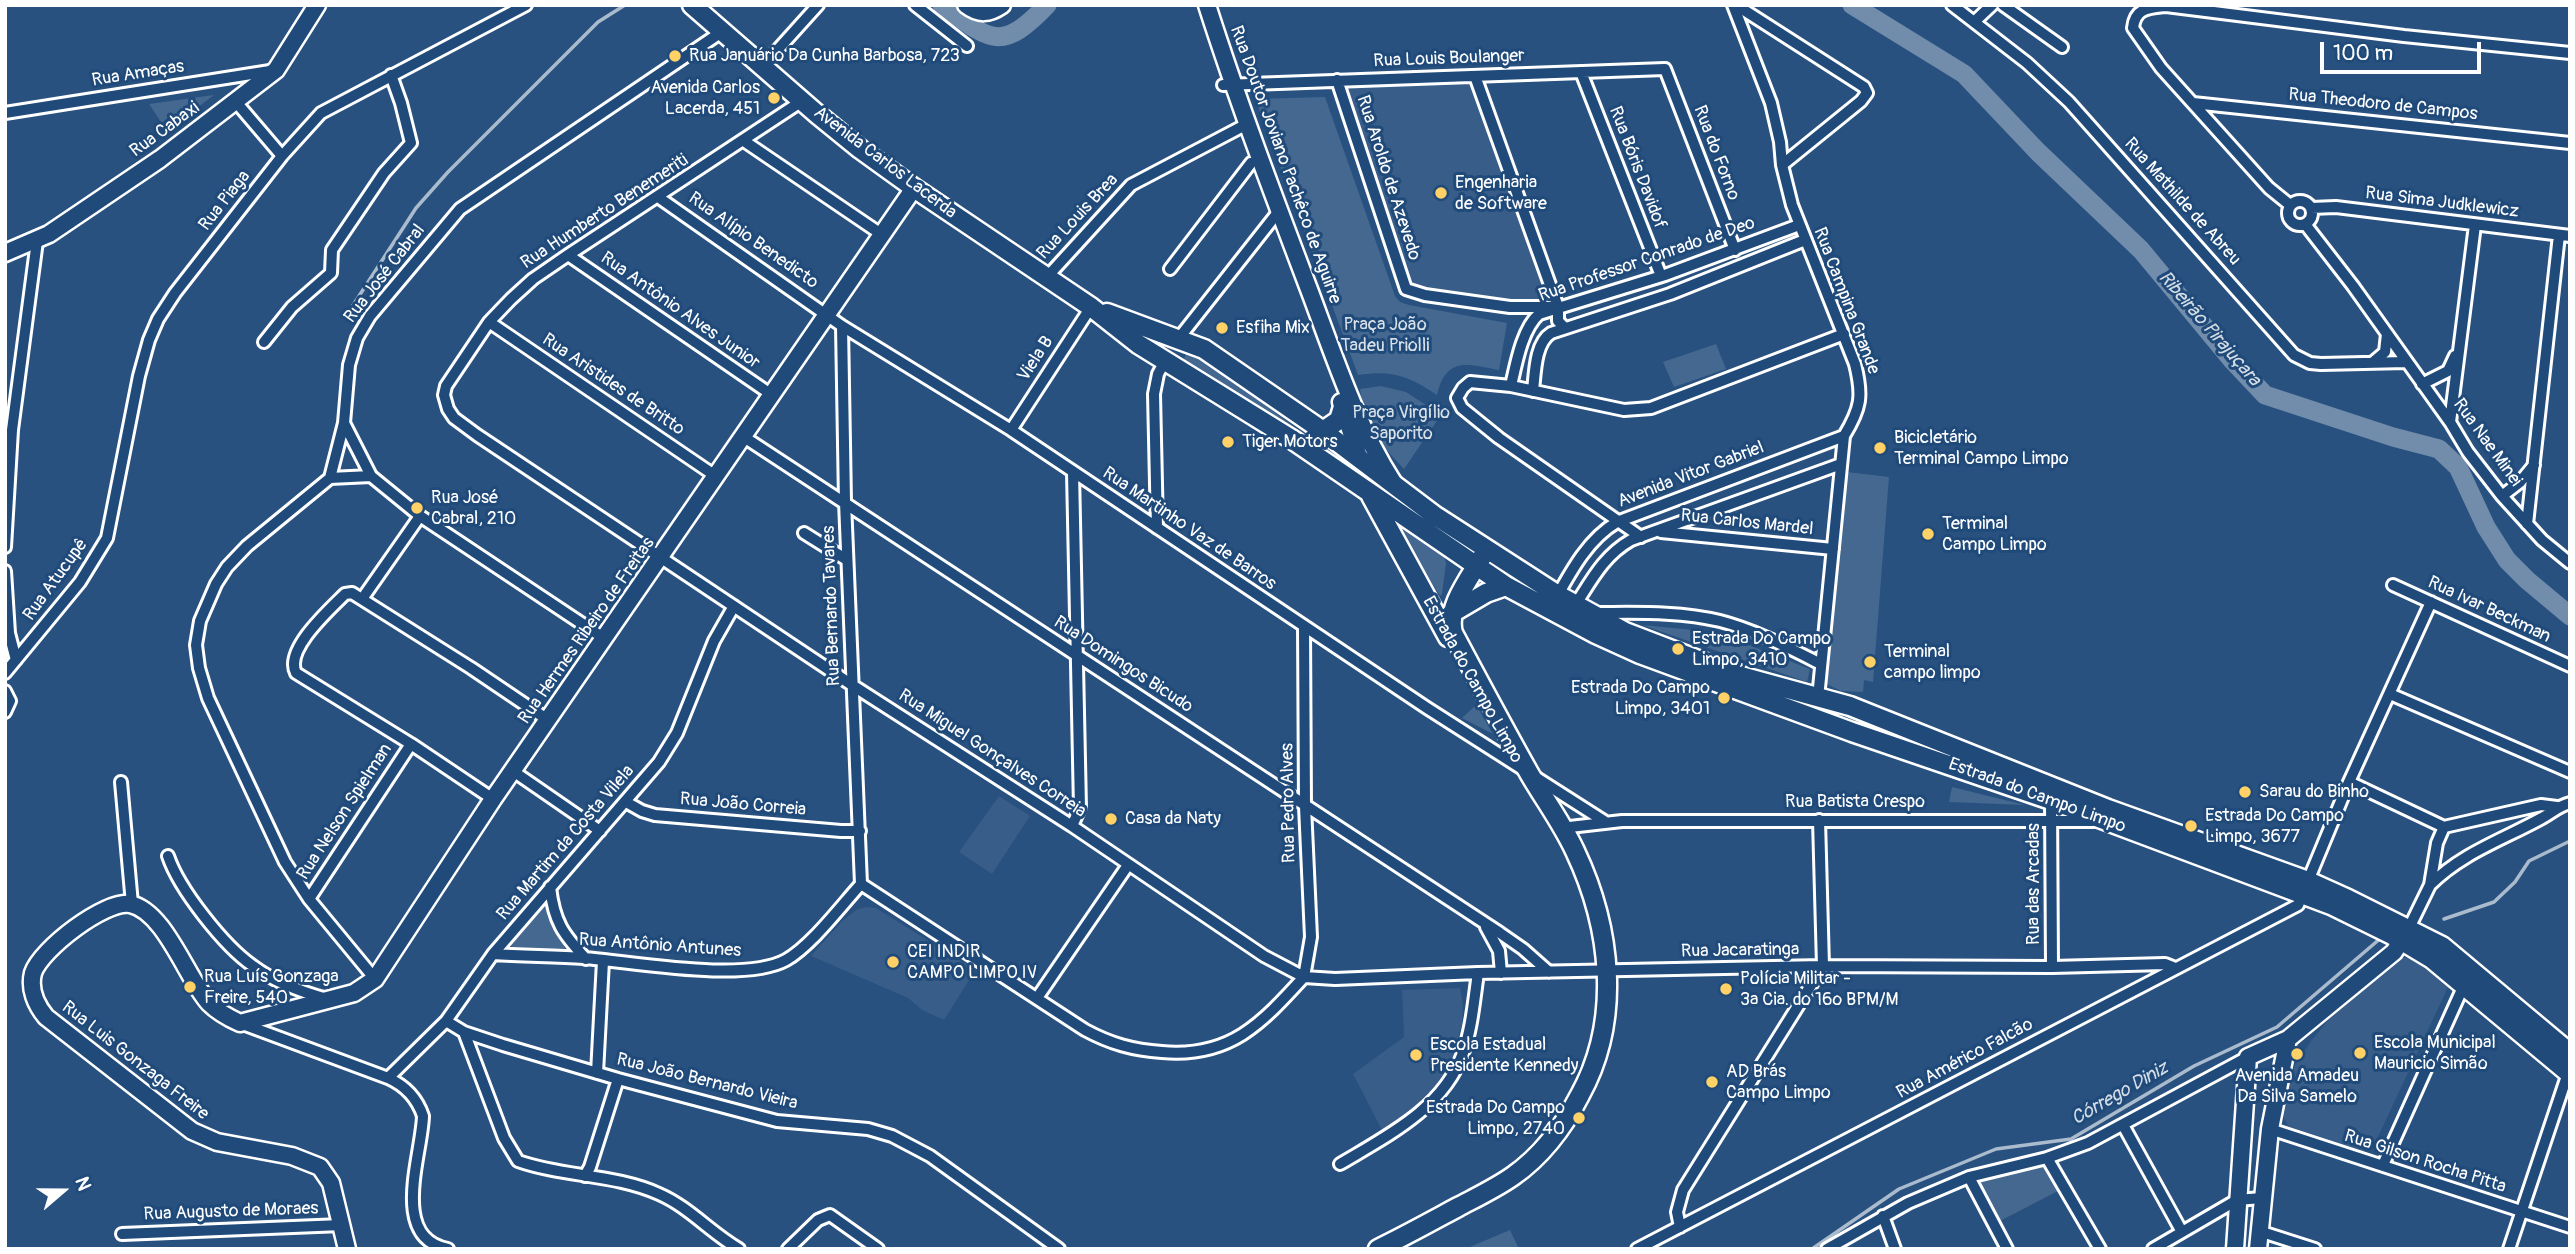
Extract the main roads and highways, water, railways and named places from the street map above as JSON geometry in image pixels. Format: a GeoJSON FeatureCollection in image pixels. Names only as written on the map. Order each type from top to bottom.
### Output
{"type":"FeatureCollection","features":[{"type":"Feature","properties":{"kind":"main road","name":"Avenida Carlos Lacerda"},"geometry":{"type":"LineString","coordinates":[[692,5],[860,149],[914,188],[1090,306],[1138,344],[1164,358],[1368,490],[1402,516]]}},
{"type":"Feature","properties":{"kind":"main road","name":"Avenida Carlos Lacerda"},"geometry":{"type":"LineString","coordinates":[[1090,306],[1205,349],[1323,431],[1398,490]]}},
{"type":"Feature","properties":{"kind":"main road"},"geometry":{"type":"LineString","coordinates":[[1164,358],[1161,344],[1165,338],[1175,337]]}},
{"type":"Feature","properties":{"kind":"main road"},"geometry":{"type":"LineString","coordinates":[[1323,431],[1339,420],[1343,407]]}},
{"type":"Feature","properties":{"kind":"main road","name":"Estrada do Campo Limpo"},"geometry":{"type":"LineString","coordinates":[[1360,460],[1368,490],[1392,536],[1559,829],[1592,898],[1606,951],[1608,972],[1606,1022],[1598,1054],[1586,1086],[1556,1135],[1514,1175],[1378,1249]]}},
{"type":"Feature","properties":{"kind":"main road","name":"Estrada do Campo Limpo"},"geometry":{"type":"LineString","coordinates":[[1398,490],[1567,608],[1640,654],[2106,821],[2305,887]]}},
{"type":"Feature","properties":{"kind":"main road"},"geometry":{"type":"LineString","coordinates":[[1392,536],[1402,516],[1419,512],[1434,516]]}},
{"type":"Feature","properties":{"kind":"main road","name":"Estrada do Campo Limpo"},"geometry":{"type":"LineString","coordinates":[[1402,516],[1506,586],[1726,671],[1850,706],[2305,887],[2406,934],[2442,946],[2570,1054]]}},
{"type":"Feature","properties":{"kind":"main road","name":"Estrada do Campo Limpo"},"geometry":{"type":"LineString","coordinates":[[1486,550],[1450,621],[1453,634],[1524,771]]}},
{"type":"Feature","properties":{"kind":"main road"},"geometry":{"type":"LineString","coordinates":[[1452,613],[1486,593],[1506,586]]}},
{"type":"Feature","properties":{"kind":"main road"},"geometry":{"type":"LineString","coordinates":[[1808,715],[1839,711],[1850,706]]}},
{"type":"Feature","properties":{"kind":"main road","name":"Estrada do Campo Limpo"},"geometry":{"type":"LineString","coordinates":[[2406,934],[2569,1073]]}},
{"type":"Feature","properties":{"kind":"waterway"},"geometry":{"type":"LineString","coordinates":[[348,313],[416,208],[448,172],[598,22],[625,5]]}},
{"type":"Feature","properties":{"kind":"waterway","name":"Ribeirão Pirajuçara"},"geometry":{"type":"LineString","coordinates":[[942,5],[973,27],[996,36],[1006,36],[1018,30],[1047,5]]}},
{"type":"Feature","properties":{"kind":"waterway","name":"Ribeirão Pirajuçara"},"geometry":{"type":"LineString","coordinates":[[1852,5],[1964,74],[2038,152],[2141,250],[2232,360],[2265,395],[2393,437],[2439,449],[2458,467],[2486,527],[2507,560],[2570,616]]}},
{"type":"Feature","properties":{"kind":"waterway"},"geometry":{"type":"LineString","coordinates":[[2444,919],[2494,902],[2515,882],[2529,861],[2570,841]]}},
{"type":"Feature","properties":{"kind":"waterway","name":"Córrego Diniz"},"geometry":{"type":"LineString","coordinates":[[1812,1249],[1899,1189],[1996,1149],[2071,1139],[2194,1066],[2277,1027],[2382,937]]}},
{"type":"Feature","properties":{"kind":"place","name":"Rua Januário Da Cunha Barbosa, 723"},"geometry":{"type":"Point","coordinates":[675,56]}},
{"type":"Feature","properties":{"kind":"place","name":"Avenida Carlos Lacerda, 451"},"geometry":{"type":"Point","coordinates":[774,98]}},
{"type":"Feature","properties":{"kind":"place","name":"Engenharia de Software"},"geometry":{"type":"Point","coordinates":[1441,193]}},
{"type":"Feature","properties":{"kind":"place","name":"Esfiha Mix"},"geometry":{"type":"Point","coordinates":[1222,328]}},
{"type":"Feature","properties":{"kind":"place","name":"Tiger Motors"},"geometry":{"type":"Point","coordinates":[1228,442]}},
{"type":"Feature","properties":{"kind":"place","name":"Bicicletário Terminal Campo Limpo"},"geometry":{"type":"Point","coordinates":[1880,448]}},
{"type":"Feature","properties":{"kind":"place","name":"Rua José Cabral, 210"},"geometry":{"type":"Point","coordinates":[417,508]}},
{"type":"Feature","properties":{"kind":"place","name":"Terminal Campo Limpo"},"geometry":{"type":"Point","coordinates":[1928,534]}},
{"type":"Feature","properties":{"kind":"place","name":"Estrada Do Campo Limpo, 3410"},"geometry":{"type":"Point","coordinates":[1678,649]}},
{"type":"Feature","properties":{"kind":"place","name":"Terminal campo limpo"},"geometry":{"type":"Point","coordinates":[1870,662]}},
{"type":"Feature","properties":{"kind":"place","name":"Estrada Do Campo Limpo, 3401"},"geometry":{"type":"Point","coordinates":[1724,698]}},
{"type":"Feature","properties":{"kind":"place","name":"Sarau do Binho"},"geometry":{"type":"Point","coordinates":[2245,792]}},
{"type":"Feature","properties":{"kind":"place","name":"Casa da Naty"},"geometry":{"type":"Point","coordinates":[1111,819]}},
{"type":"Feature","properties":{"kind":"place","name":"Estrada Do Campo Limpo, 3677"},"geometry":{"type":"Point","coordinates":[2191,826]}},
{"type":"Feature","properties":{"kind":"place","name":"CEI INDIR CAMPO LIMPO IV"},"geometry":{"type":"Point","coordinates":[893,962]}},
{"type":"Feature","properties":{"kind":"place","name":"Rua Luís Gonzaga Freire, 540"},"geometry":{"type":"Point","coordinates":[190,987]}},
{"type":"Feature","properties":{"kind":"place","name":"Polícia Militar - 3ª Cia. do 16º BPM/M"},"geometry":{"type":"Point","coordinates":[1726,989]}},
{"type":"Feature","properties":{"kind":"place","name":"Escola Municipal Mauricio Simão"},"geometry":{"type":"Point","coordinates":[2360,1053]}},
{"type":"Feature","properties":{"kind":"place","name":"Avenida Amadeu Da Silva Samelo"},"geometry":{"type":"Point","coordinates":[2297,1054]}},
{"type":"Feature","properties":{"kind":"place","name":"Escola Estadual Presidente Kennedy"},"geometry":{"type":"Point","coordinates":[1416,1055]}},
{"type":"Feature","properties":{"kind":"place","name":"AD Brás Campo Limpo"},"geometry":{"type":"Point","coordinates":[1712,1082]}},
{"type":"Feature","properties":{"kind":"place","name":"Estrada Do Campo Limpo, 2740"},"geometry":{"type":"Point","coordinates":[1579,1118]}},
{"type":"Feature","properties":{"kind":"park label","name":"Praça João Tadeu Priolli"},"geometry":{"type":"Point","coordinates":[1385,335]}},
{"type":"Feature","properties":{"kind":"park label","name":"Praça Virgílio Saporito"},"geometry":{"type":"Point","coordinates":[1401,423]}}]}
